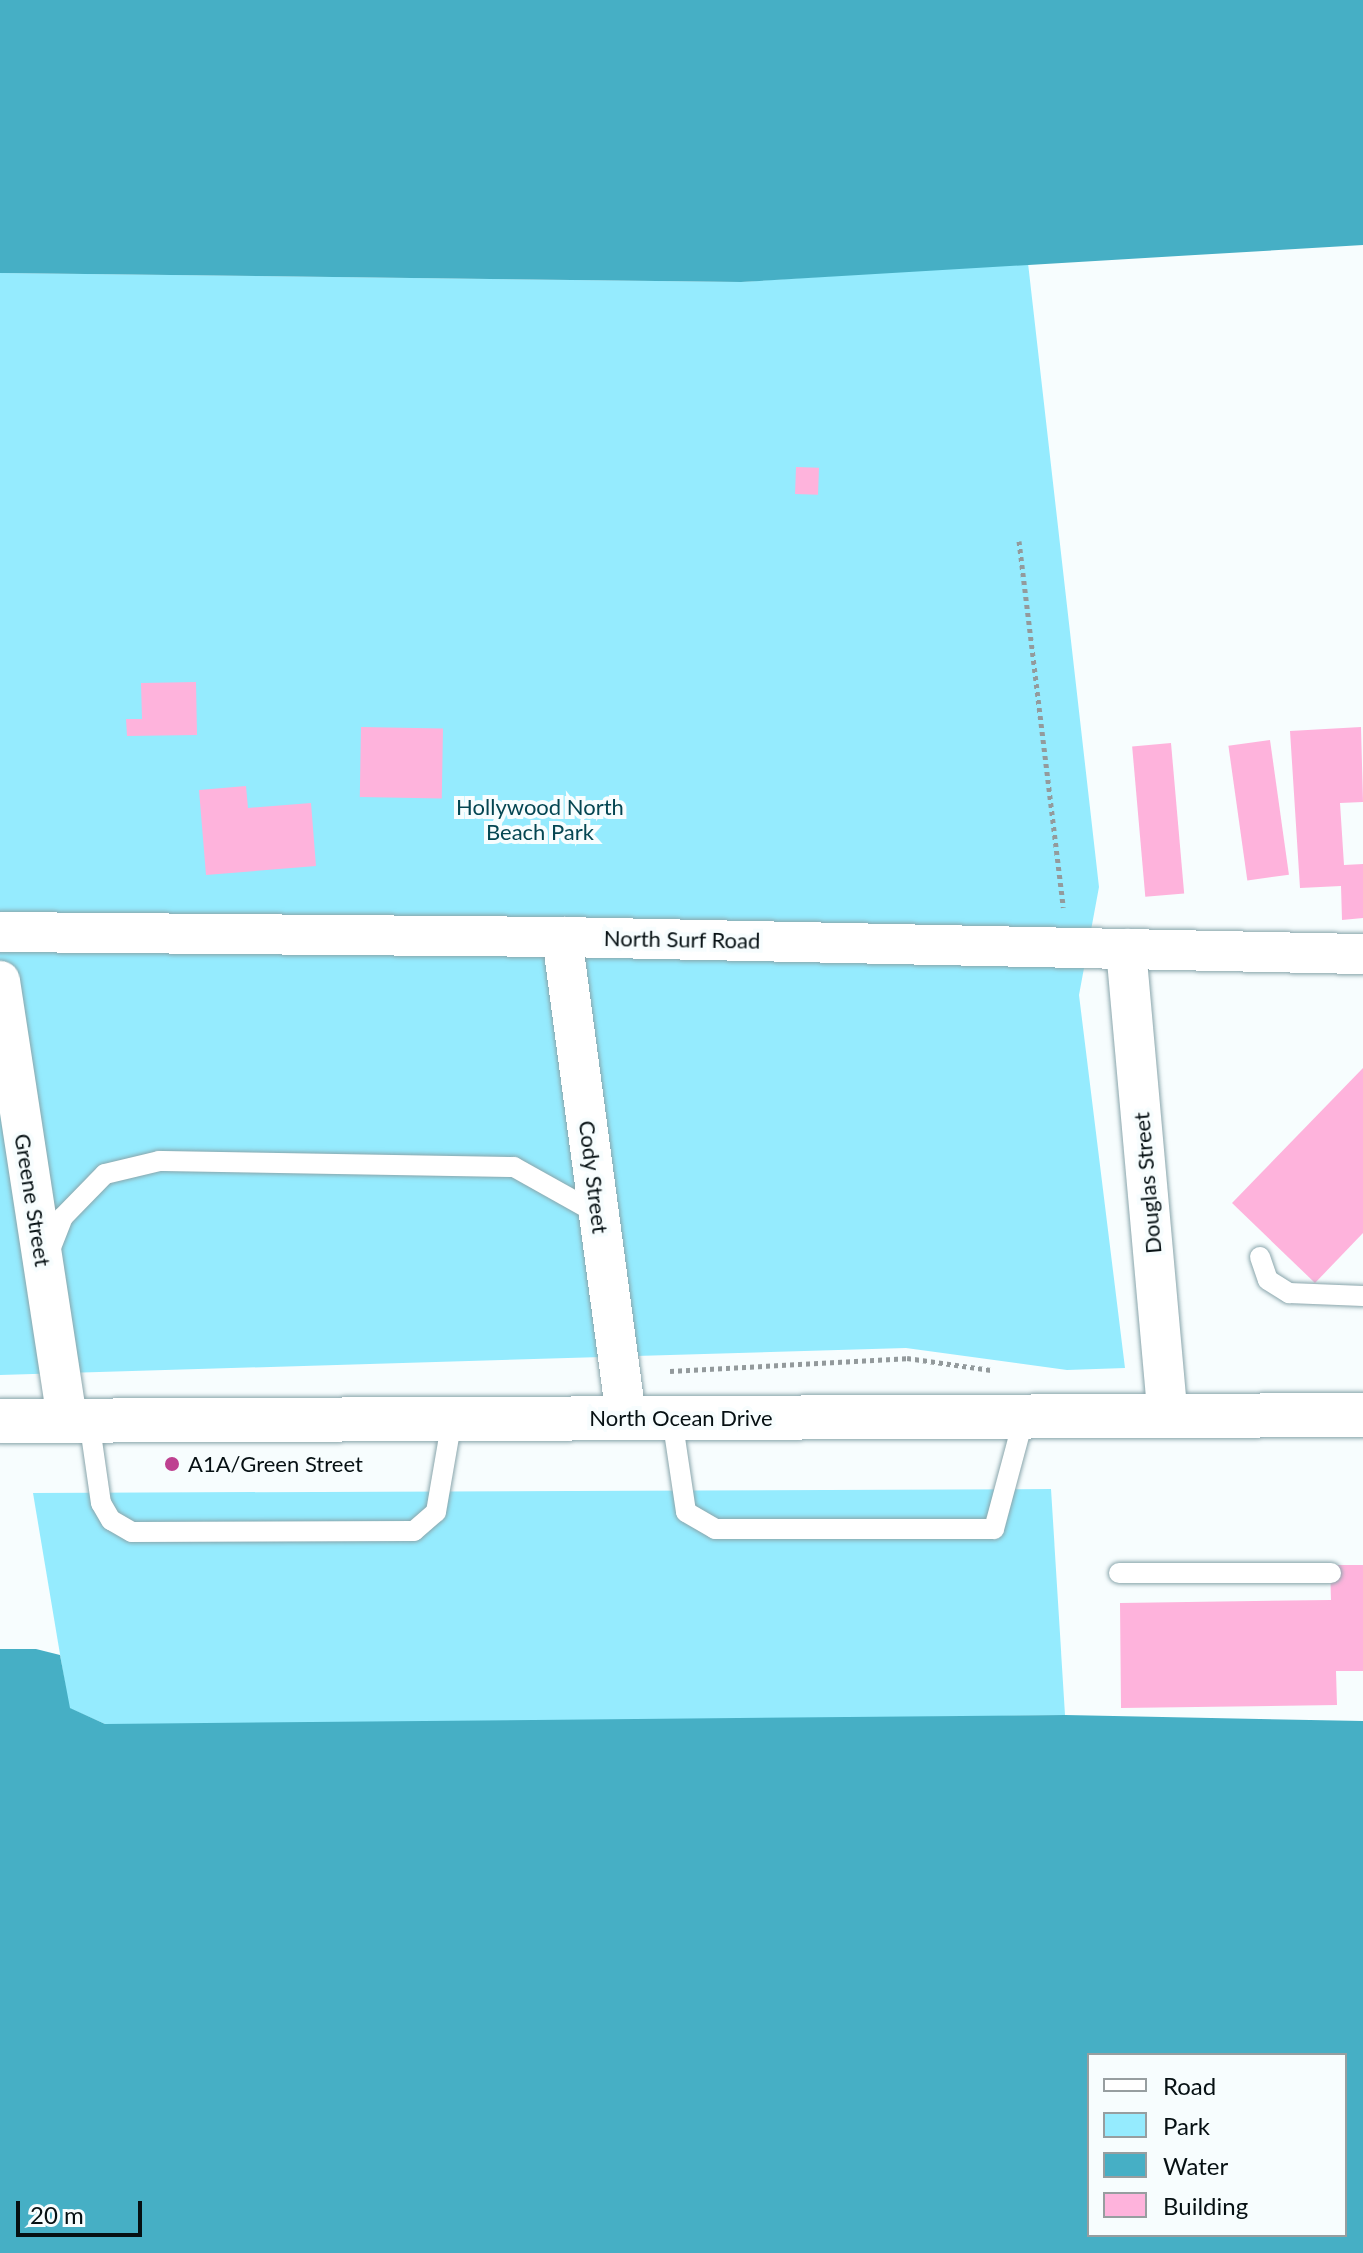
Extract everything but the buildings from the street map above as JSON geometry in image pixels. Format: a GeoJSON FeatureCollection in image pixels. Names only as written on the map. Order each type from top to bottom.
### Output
{"type":"FeatureCollection","features":[{"type":"Feature","properties":{"kind":"main road","name":"North Ocean Drive"},"geometry":{"type":"LineString","coordinates":[[0,1421],[1363,1415]]}},
{"type":"Feature","properties":{"kind":"street","name":"North Surf Road"},"geometry":{"type":"LineString","coordinates":[[0,932],[562,937],[1363,954]]}},
{"type":"Feature","properties":{"kind":"street","name":"Cody Street"},"geometry":{"type":"LineString","coordinates":[[562,937],[626,1418]]}},
{"type":"Feature","properties":{"kind":"street","name":"Douglas Street"},"geometry":{"type":"LineString","coordinates":[[1126,949],[1168,1416]]}},
{"type":"Feature","properties":{"kind":"street","name":"Greene Street"},"geometry":{"type":"LineString","coordinates":[[0,981],[43,1266],[78,1420]]}},
{"type":"Feature","properties":{"kind":"lane"},"geometry":{"type":"LineString","coordinates":[[43,1266],[63,1217],[105,1174],[159,1161],[514,1167],[599,1214]]}},
{"type":"Feature","properties":{"kind":"lane"},"geometry":{"type":"LineString","coordinates":[[1260,1257],[1268,1280],[1289,1293],[1363,1296]]}},
{"type":"Feature","properties":{"kind":"lane"},"geometry":{"type":"LineString","coordinates":[[672,1418],[686,1512],[715,1529],[994,1529],[1024,1417]]}},
{"type":"Feature","properties":{"kind":"lane"},"geometry":{"type":"LineString","coordinates":[[78,1420],[101,1503],[111,1520],[132,1532],[163,1532],[414,1531],[436,1512],[452,1419]]}},
{"type":"Feature","properties":{"kind":"lane"},"geometry":{"type":"LineString","coordinates":[[1119,1573],[1331,1573]]}},
{"type":"Feature","properties":{"kind":"path"},"geometry":{"type":"LineString","coordinates":[[1019,541],[1068,948]]}},
{"type":"Feature","properties":{"kind":"green space","name":"Hollywood North Beach Park"},"geometry":{"type":"Polygon","coordinates":[[[1028,263],[1099,887],[1079,995],[1125,1368],[1067,1370],[906,1348],[0,1375],[0,273],[741,282],[1028,263]]]}},
{"type":"Feature","properties":{"kind":"green space"},"geometry":{"type":"Polygon","coordinates":[[[1051,1489],[1065,1715],[220,1727],[105,1724],[69,1708],[33,1493],[1051,1489]]]}},
{"type":"Feature","properties":{"kind":"water"},"geometry":{"type":"Polygon","coordinates":[[[0,0],[1363,0],[1363,245],[741,282],[0,273],[0,0]]]}},
{"type":"Feature","properties":{"kind":"water"},"geometry":{"type":"Polygon","coordinates":[[[0,1649],[36,1649],[60,1655],[70,1708],[105,1724],[1065,1715],[1363,1721],[1363,2253],[0,2253],[0,1649]]]}},
{"type":"Feature","properties":{"kind":"place","name":"A1A/Green Street"},"geometry":{"type":"Point","coordinates":[172,1464]}}]}
